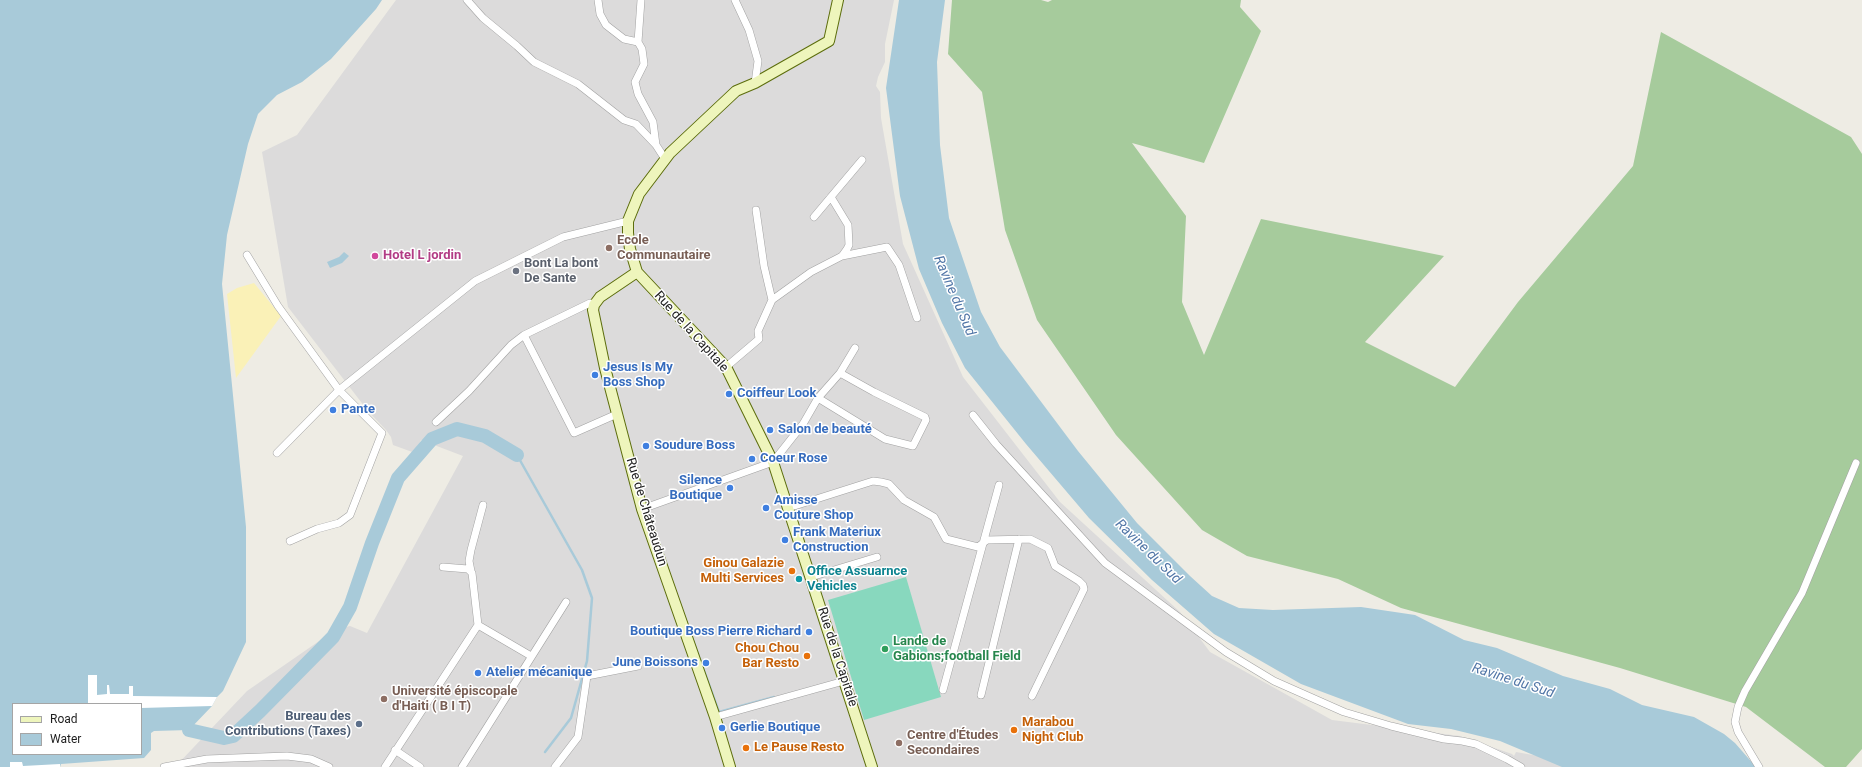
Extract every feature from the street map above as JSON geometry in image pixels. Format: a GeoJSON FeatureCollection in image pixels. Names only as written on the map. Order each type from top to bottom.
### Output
{"type":"FeatureCollection","features":[{"type":"Feature","properties":{"kind":"street"},"geometry":{"type":"LineString","coordinates":[[468,0],[483,18],[534,62],[578,84],[624,120],[636,124],[656,145],[665,159]]}},
{"type":"Feature","properties":{"kind":"street"},"geometry":{"type":"LineString","coordinates":[[598,0],[600,14],[606,25],[624,39],[638,42]]}},
{"type":"Feature","properties":{"kind":"street"},"geometry":{"type":"LineString","coordinates":[[641,0],[638,42],[645,59],[636,79],[635,87],[653,122],[656,145]]}},
{"type":"Feature","properties":{"kind":"street"},"geometry":{"type":"LineString","coordinates":[[735,0],[749,30],[758,61],[755,83]]}},
{"type":"Feature","properties":{"kind":"street","name":"Rue de la Capitale"},"geometry":{"type":"LineString","coordinates":[[838,0],[830,41],[755,83],[736,91],[665,159],[639,194],[628,221],[630,249],[637,272],[726,367],[772,462],[811,577],[872,767]]}},
{"type":"Feature","properties":{"kind":"street"},"geometry":{"type":"LineString","coordinates":[[814,217],[862,160]]}},
{"type":"Feature","properties":{"kind":"street"},"geometry":{"type":"LineString","coordinates":[[831,197],[848,225],[849,245],[842,256]]}},
{"type":"Feature","properties":{"kind":"street"},"geometry":{"type":"LineString","coordinates":[[756,210],[764,266],[772,300]]}},
{"type":"Feature","properties":{"kind":"street"},"geometry":{"type":"LineString","coordinates":[[277,453],[339,390],[475,281],[563,237],[628,221]]}},
{"type":"Feature","properties":{"kind":"street"},"geometry":{"type":"LineString","coordinates":[[726,367],[759,339],[758,331],[772,300],[811,272],[842,256],[887,247],[898,265],[917,318]]}},
{"type":"Feature","properties":{"kind":"street"},"geometry":{"type":"LineString","coordinates":[[247,255],[278,306],[339,390],[382,433],[350,515],[339,523],[317,529],[290,541]]}},
{"type":"Feature","properties":{"kind":"street"},"geometry":{"type":"LineString","coordinates":[[436,422],[469,391],[511,345],[524,335],[590,303],[594,305],[600,297],[637,272]]}},
{"type":"Feature","properties":{"kind":"street","name":"Rue de Châteaudun"},"geometry":{"type":"LineString","coordinates":[[594,305],[593,310],[604,361],[642,509],[715,716],[730,767]]}},
{"type":"Feature","properties":{"kind":"street"},"geometry":{"type":"LineString","coordinates":[[524,335],[574,433],[617,414]]}},
{"type":"Feature","properties":{"kind":"street"},"geometry":{"type":"LineString","coordinates":[[642,509],[772,462],[803,424],[818,398],[840,372],[855,348]]}},
{"type":"Feature","properties":{"kind":"street"},"geometry":{"type":"LineString","coordinates":[[818,398],[885,439],[913,446],[926,420],[925,417],[874,392],[840,372]]}},
{"type":"Feature","properties":{"kind":"street"},"geometry":{"type":"LineString","coordinates":[[973,414],[996,444],[1105,564],[1226,652],[1274,681],[1344,712],[1391,726],[1444,739],[1476,744],[1508,759],[1516,766]]}},
{"type":"Feature","properties":{"kind":"street"},"geometry":{"type":"LineString","coordinates":[[1759,767],[1738,732],[1735,722],[1738,707],[1745,690],[1802,593],[1856,463]]}},
{"type":"Feature","properties":{"kind":"street"},"geometry":{"type":"LineString","coordinates":[[788,508],[873,481],[881,482],[890,484],[904,500],[934,517],[946,539],[978,547],[986,540],[1030,539],[1048,548],[1055,566],[1079,581],[1084,588],[1032,696]]}},
{"type":"Feature","properties":{"kind":"street"},"geometry":{"type":"LineString","coordinates":[[943,690],[999,485]]}},
{"type":"Feature","properties":{"kind":"street"},"geometry":{"type":"LineString","coordinates":[[385,767],[478,625],[473,575],[469,561],[483,505]]}},
{"type":"Feature","properties":{"kind":"street"},"geometry":{"type":"LineString","coordinates":[[981,694],[1018,539]]}},
{"type":"Feature","properties":{"kind":"street"},"geometry":{"type":"LineString","coordinates":[[811,577],[877,557]]}},
{"type":"Feature","properties":{"kind":"street"},"geometry":{"type":"LineString","coordinates":[[443,567],[471,570]]}},
{"type":"Feature","properties":{"kind":"street"},"geometry":{"type":"LineString","coordinates":[[462,767],[566,602]]}},
{"type":"Feature","properties":{"kind":"street"},"geometry":{"type":"LineString","coordinates":[[478,625],[531,656]]}},
{"type":"Feature","properties":{"kind":"street"},"geometry":{"type":"LineString","coordinates":[[555,767],[578,737],[587,676],[638,666]]}},
{"type":"Feature","properties":{"kind":"street"},"geometry":{"type":"LineString","coordinates":[[715,716],[844,681]]}},
{"type":"Feature","properties":{"kind":"street"},"geometry":{"type":"LineString","coordinates":[[395,750],[420,767]]}},
{"type":"Feature","properties":{"kind":"street"},"geometry":{"type":"LineString","coordinates":[[164,767],[207,759],[287,756],[311,759],[329,767]]}},
{"type":"Feature","properties":{"kind":"shaded area"},"geometry":{"type":"Polygon","coordinates":[[[396,0],[894,0],[885,44],[885,62],[878,77],[876,86],[880,92],[881,118],[903,244],[963,377],[1060,502],[1180,612],[1210,652],[1332,720],[1460,736],[1514,756],[1516,752],[1544,757],[1564,767],[175,767],[247,691],[335,630],[350,626],[367,633],[463,456],[421,440],[415,453],[393,445],[391,437],[386,430],[368,411],[288,307],[262,152],[297,135],[396,0]]]}},
{"type":"Feature","properties":{"kind":"green space"},"geometry":{"type":"Polygon","coordinates":[[[952,0],[1041,0],[1048,2],[1052,0],[1241,0],[1240,7],[1261,31],[1204,163],[1132,143],[1186,216],[1182,302],[1204,355],[1261,219],[1444,256],[1365,342],[1455,387],[1518,302],[1633,166],[1661,32],[1851,137],[1862,154],[1862,749],[1846,767],[1825,767],[1746,707],[1620,668],[1401,608],[1338,579],[1247,556],[1202,530],[1116,435],[1037,320],[1005,230],[982,92],[948,54],[952,0]]]}},
{"type":"Feature","properties":{"kind":"green space","name":"Lande de Gabions;football Field"},"geometry":{"type":"Polygon","coordinates":[[[906,577],[941,697],[864,720],[828,600],[906,577]]]}},
{"type":"Feature","properties":{"kind":"sand"},"geometry":{"type":"Polygon","coordinates":[[[254,283],[281,316],[236,378],[227,294],[237,288],[254,283]]]}},
{"type":"Feature","properties":{"kind":"water"},"geometry":{"type":"Polygon","coordinates":[[[0,0],[382,0],[376,9],[331,59],[302,82],[277,95],[258,114],[248,144],[227,235],[222,284],[246,527],[246,642],[223,691],[217,697],[212,706],[189,730],[154,731],[151,733],[151,750],[144,758],[61,764],[60,767],[0,767],[0,0]]]}},
{"type":"Feature","properties":{"kind":"water","name":"Ravine du Sud"},"geometry":{"type":"Polygon","coordinates":[[[899,0],[945,0],[937,62],[940,145],[949,218],[981,312],[1000,347],[1078,451],[1137,523],[1212,596],[1239,608],[1273,610],[1361,607],[1415,615],[1464,640],[1497,648],[1563,676],[1610,689],[1642,705],[1694,717],[1724,734],[1735,743],[1756,767],[1562,767],[1500,741],[1451,729],[1408,724],[1301,684],[1214,634],[1152,580],[1089,518],[1026,444],[965,368],[942,323],[919,269],[900,196],[886,88],[899,0]]]}},
{"type":"Feature","properties":{"kind":"water"},"geometry":{"type":"Polygon","coordinates":[[[344,252],[349,256],[342,263],[330,268],[327,262],[339,257],[344,252]]]}},
{"type":"Feature","properties":{"kind":"pier"},"geometry":{"type":"Polygon","coordinates":[[[88,675],[97,675],[97,695],[107,694],[107,685],[109,685],[110,694],[129,694],[129,686],[133,686],[133,696],[217,697],[212,706],[142,708],[142,703],[88,703],[88,675]]]}},
{"type":"Feature","properties":{"kind":"pier"},"geometry":{"type":"Polygon","coordinates":[[[10,762],[22,762],[23,766],[60,764],[60,767],[10,767],[10,762]]]}},
{"type":"Feature","properties":{"kind":"waterway"},"geometry":{"type":"LineString","coordinates":[[189,730],[224,738],[233,736],[260,711],[333,637],[350,607],[372,543],[398,478],[432,439],[457,429],[485,436],[517,455]]}},
{"type":"Feature","properties":{"kind":"waterway"},"geometry":{"type":"LineString","coordinates":[[517,455],[582,570],[592,598],[587,661],[571,718],[545,752]]}},
{"type":"Feature","properties":{"kind":"waterway"},"geometry":{"type":"LineString","coordinates":[[679,602],[719,712],[774,697]]}},
{"type":"Feature","properties":{"kind":"place","name":"Ecole Communautaire"},"geometry":{"type":"Point","coordinates":[609,248]}},
{"type":"Feature","properties":{"kind":"place","name":"Hotel L jordin"},"geometry":{"type":"Point","coordinates":[375,256]}},
{"type":"Feature","properties":{"kind":"place","name":"Bont La bont De Sante"},"geometry":{"type":"Point","coordinates":[516,271]}},
{"type":"Feature","properties":{"kind":"place","name":"Jesus Is My Boss Shop"},"geometry":{"type":"Point","coordinates":[595,375]}},
{"type":"Feature","properties":{"kind":"place","name":"Coiffeur Look"},"geometry":{"type":"Point","coordinates":[729,394]}},
{"type":"Feature","properties":{"kind":"place","name":"Pante"},"geometry":{"type":"Point","coordinates":[333,410]}},
{"type":"Feature","properties":{"kind":"place","name":"Salon de beauté"},"geometry":{"type":"Point","coordinates":[770,430]}},
{"type":"Feature","properties":{"kind":"place","name":"Soudure Boss"},"geometry":{"type":"Point","coordinates":[646,446]}},
{"type":"Feature","properties":{"kind":"place","name":"Coeur Rose"},"geometry":{"type":"Point","coordinates":[752,459]}},
{"type":"Feature","properties":{"kind":"place","name":"Silence Boutique"},"geometry":{"type":"Point","coordinates":[730,488]}},
{"type":"Feature","properties":{"kind":"place","name":"Amisse Couture Shop"},"geometry":{"type":"Point","coordinates":[766,508]}},
{"type":"Feature","properties":{"kind":"place","name":"Frank Materiux Construction"},"geometry":{"type":"Point","coordinates":[785,540]}},
{"type":"Feature","properties":{"kind":"place","name":"Ginou Galazie Multi Services"},"geometry":{"type":"Point","coordinates":[792,571]}},
{"type":"Feature","properties":{"kind":"place","name":"Office Assuarnce Vehicles"},"geometry":{"type":"Point","coordinates":[799,579]}},
{"type":"Feature","properties":{"kind":"place","name":"Boutique Boss Pierre Richard"},"geometry":{"type":"Point","coordinates":[809,632]}},
{"type":"Feature","properties":{"kind":"place","name":"Lande de Gabions;football Field"},"geometry":{"type":"Point","coordinates":[885,649]}},
{"type":"Feature","properties":{"kind":"place","name":"Chou Chou Bar Resto"},"geometry":{"type":"Point","coordinates":[807,656]}},
{"type":"Feature","properties":{"kind":"place","name":"June Boissons"},"geometry":{"type":"Point","coordinates":[706,663]}},
{"type":"Feature","properties":{"kind":"place","name":"Atelier mécanique"},"geometry":{"type":"Point","coordinates":[478,673]}},
{"type":"Feature","properties":{"kind":"place","name":"Université épiscopale d'Haiti ( B I T)"},"geometry":{"type":"Point","coordinates":[384,699]}},
{"type":"Feature","properties":{"kind":"place","name":"Bureau des Contributions (Taxes)"},"geometry":{"type":"Point","coordinates":[359,724]}},
{"type":"Feature","properties":{"kind":"place","name":"Gerlie Boutique"},"geometry":{"type":"Point","coordinates":[722,728]}},
{"type":"Feature","properties":{"kind":"place","name":"Marabou Night Club"},"geometry":{"type":"Point","coordinates":[1014,730]}},
{"type":"Feature","properties":{"kind":"place","name":"Centre d'Études Secondaires"},"geometry":{"type":"Point","coordinates":[899,743]}},
{"type":"Feature","properties":{"kind":"place","name":"Le Pause Resto"},"geometry":{"type":"Point","coordinates":[746,748]}}]}
